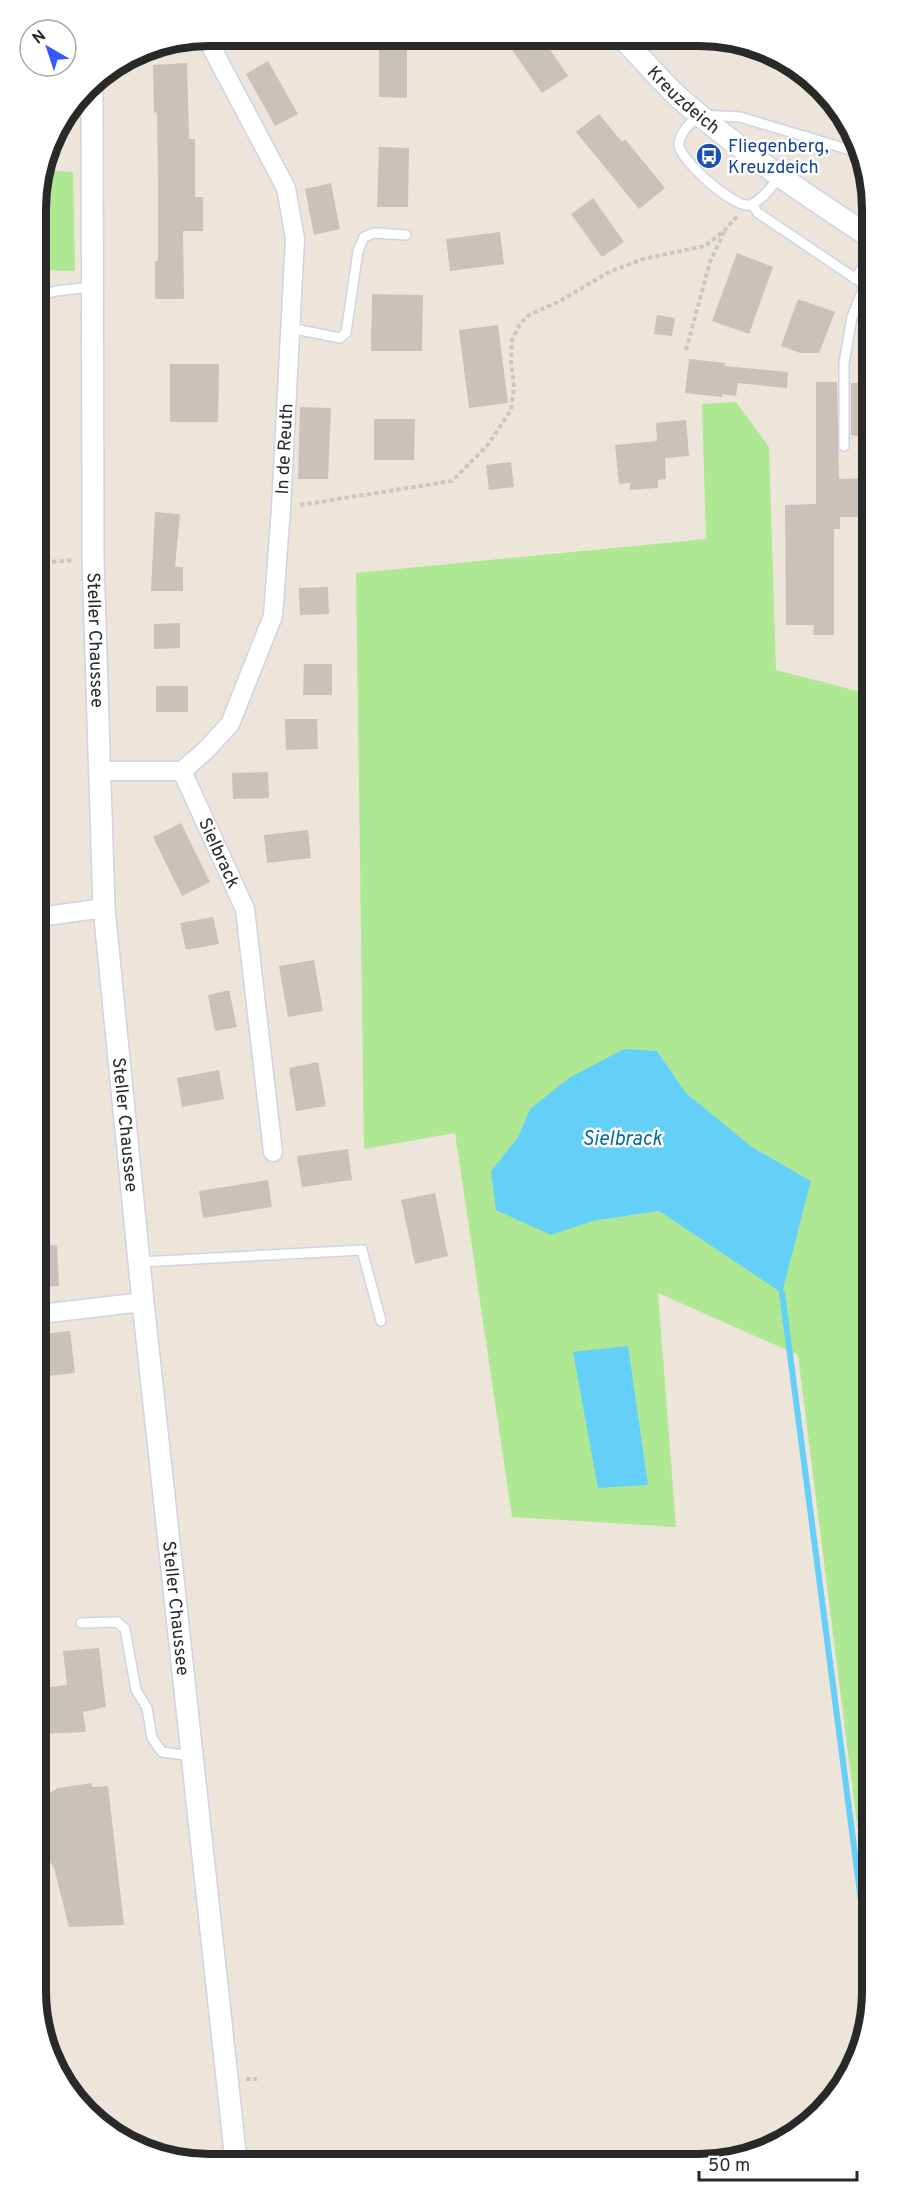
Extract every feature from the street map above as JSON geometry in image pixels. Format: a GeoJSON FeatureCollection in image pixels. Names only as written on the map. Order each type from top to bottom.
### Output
{"type":"FeatureCollection","features":[{"type":"Feature","properties":{"kind":"street","name":"Kreuzdeich"},"geometry":{"type":"LineString","coordinates":[[630,46],[675,94],[700,115],[779,177],[862,232]]}},
{"type":"Feature","properties":{"kind":"street","name":"In de Reuth"},"geometry":{"type":"LineString","coordinates":[[182,771],[230,724],[273,616],[295,238],[286,188],[211,47]]}},
{"type":"Feature","properties":{"kind":"street","name":"Steller Chaussee"},"geometry":{"type":"LineString","coordinates":[[92,96],[93,559],[104,908],[143,1302],[235,2154]]}},
{"type":"Feature","properties":{"kind":"street"},"geometry":{"type":"LineString","coordinates":[[99,771],[182,771]]}},
{"type":"Feature","properties":{"kind":"street","name":"Sielbrack"},"geometry":{"type":"LineString","coordinates":[[182,771],[245,909],[273,1152]]}},
{"type":"Feature","properties":{"kind":"street"},"geometry":{"type":"LineString","coordinates":[[47,916],[104,908]]}},
{"type":"Feature","properties":{"kind":"street"},"geometry":{"type":"LineString","coordinates":[[46,1313],[143,1302]]}},
{"type":"Feature","properties":{"kind":"lane"},"geometry":{"type":"LineString","coordinates":[[851,150],[740,117],[700,115],[683,130],[679,144],[680,152],[710,183],[735,201],[749,205],[862,283]]}},
{"type":"Feature","properties":{"kind":"lane"},"geometry":{"type":"LineString","coordinates":[[749,205],[766,193],[779,177]]}},
{"type":"Feature","properties":{"kind":"lane"},"geometry":{"type":"LineString","coordinates":[[290,328],[340,338],[346,333],[358,251],[364,237],[374,233],[406,235]]}},
{"type":"Feature","properties":{"kind":"lane"},"geometry":{"type":"LineString","coordinates":[[855,279],[862,268]]}},
{"type":"Feature","properties":{"kind":"lane"},"geometry":{"type":"LineString","coordinates":[[47,293],[91,287]]}},
{"type":"Feature","properties":{"kind":"lane"},"geometry":{"type":"LineString","coordinates":[[844,446],[843,363],[852,317],[862,295]]}},
{"type":"Feature","properties":{"kind":"lane"},"geometry":{"type":"LineString","coordinates":[[140,1262],[362,1250],[381,1321]]}},
{"type":"Feature","properties":{"kind":"lane"},"geometry":{"type":"LineString","coordinates":[[81,1623],[117,1622],[125,1629],[136,1690],[147,1708],[152,1738],[162,1752],[192,1756]]}},
{"type":"Feature","properties":{"kind":"path"},"geometry":{"type":"LineString","coordinates":[[281,508],[452,481],[487,446],[511,411],[514,387],[511,361],[512,340],[520,324],[529,315],[558,302],[609,272],[643,259],[705,246],[724,231],[749,205]]}},
{"type":"Feature","properties":{"kind":"path"},"geometry":{"type":"LineString","coordinates":[[686,350],[710,262],[724,231]]}},
{"type":"Feature","properties":{"kind":"path"},"geometry":{"type":"LineString","coordinates":[[47,562],[93,559]]}},
{"type":"Feature","properties":{"kind":"green space"},"geometry":{"type":"Polygon","coordinates":[[[51,171],[73,172],[75,271],[47,270],[47,199],[51,171]]]}},
{"type":"Feature","properties":{"kind":"green space"},"geometry":{"type":"Polygon","coordinates":[[[736,402],[769,447],[776,670],[862,692],[862,1864],[798,1355],[658,1293],[676,1527],[512,1517],[455,1133],[364,1149],[356,573],[706,539],[702,404],[736,402]],[[657,1051],[530,1109],[518,1137],[491,1171],[551,1234],[593,1221],[659,1211],[782,1292],[811,1181],[752,1147],[686,1093],[657,1051]]]}},
{"type":"Feature","properties":{"kind":"water","name":"Sielbrack"},"geometry":{"type":"Polygon","coordinates":[[[624,1049],[657,1051],[686,1093],[752,1147],[811,1181],[782,1293],[659,1211],[593,1221],[551,1235],[496,1210],[491,1171],[518,1137],[530,1109],[569,1078],[624,1049]]]}},
{"type":"Feature","properties":{"kind":"water"},"geometry":{"type":"Polygon","coordinates":[[[628,1346],[648,1485],[598,1488],[573,1352],[628,1346]]]}},
{"type":"Feature","properties":{"kind":"building"},"geometry":{"type":"Polygon","coordinates":[[[510,46],[548,46],[568,76],[542,93],[510,46]]]}},
{"type":"Feature","properties":{"kind":"building"},"geometry":{"type":"Polygon","coordinates":[[[379,47],[407,47],[407,98],[379,97],[379,47]]]}},
{"type":"Feature","properties":{"kind":"building"},"geometry":{"type":"Polygon","coordinates":[[[268,61],[298,114],[275,126],[246,74],[268,61]]]}},
{"type":"Feature","properties":{"kind":"building"},"geometry":{"type":"Polygon","coordinates":[[[187,63],[189,139],[195,139],[195,197],[203,197],[203,231],[183,231],[184,299],[155,299],[155,261],[158,261],[158,178],[157,112],[154,113],[153,65],[187,63]]]}},
{"type":"Feature","properties":{"kind":"building"},"geometry":{"type":"Polygon","coordinates":[[[599,114],[622,142],[625,139],[665,188],[639,209],[576,132],[599,114]]]}},
{"type":"Feature","properties":{"kind":"building"},"geometry":{"type":"Polygon","coordinates":[[[379,147],[409,148],[408,207],[377,207],[379,147]]]}},
{"type":"Feature","properties":{"kind":"building"},"geometry":{"type":"Polygon","coordinates":[[[331,183],[340,229],[314,235],[305,189],[331,183]]]}},
{"type":"Feature","properties":{"kind":"building"},"geometry":{"type":"Polygon","coordinates":[[[593,198],[624,242],[602,257],[571,214],[593,198]]]}},
{"type":"Feature","properties":{"kind":"building"},"geometry":{"type":"Polygon","coordinates":[[[500,232],[504,264],[450,271],[446,239],[500,232]]]}},
{"type":"Feature","properties":{"kind":"building"},"geometry":{"type":"Polygon","coordinates":[[[737,253],[773,267],[749,334],[712,321],[737,253]]]}},
{"type":"Feature","properties":{"kind":"building"},"geometry":{"type":"Polygon","coordinates":[[[372,294],[423,295],[422,351],[371,351],[372,294]]]}},
{"type":"Feature","properties":{"kind":"building"},"geometry":{"type":"Polygon","coordinates":[[[798,299],[835,312],[819,353],[800,353],[781,346],[798,299]]]}},
{"type":"Feature","properties":{"kind":"building"},"geometry":{"type":"Polygon","coordinates":[[[657,315],[675,318],[672,336],[654,334],[657,315]]]}},
{"type":"Feature","properties":{"kind":"building"},"geometry":{"type":"Polygon","coordinates":[[[498,325],[508,403],[469,408],[459,330],[498,325]]]}},
{"type":"Feature","properties":{"kind":"building"},"geometry":{"type":"Polygon","coordinates":[[[689,359],[725,363],[725,366],[788,372],[787,388],[738,383],[736,396],[722,394],[722,397],[685,393],[689,359]]]}},
{"type":"Feature","properties":{"kind":"building"},"geometry":{"type":"Polygon","coordinates":[[[170,364],[219,364],[218,422],[170,422],[170,364]]]}},
{"type":"Feature","properties":{"kind":"building"},"geometry":{"type":"Polygon","coordinates":[[[816,382],[837,382],[839,479],[862,478],[862,517],[840,517],[840,529],[834,529],[834,635],[813,635],[814,625],[786,625],[785,505],[816,504],[816,382]]]}},
{"type":"Feature","properties":{"kind":"building"},"geometry":{"type":"Polygon","coordinates":[[[851,383],[862,383],[862,437],[851,435],[851,383]]]}},
{"type":"Feature","properties":{"kind":"building"},"geometry":{"type":"Polygon","coordinates":[[[300,407],[331,408],[328,479],[298,479],[300,407]]]}},
{"type":"Feature","properties":{"kind":"building"},"geometry":{"type":"Polygon","coordinates":[[[374,419],[415,419],[414,460],[374,460],[374,419]]]}},
{"type":"Feature","properties":{"kind":"building"},"geometry":{"type":"Polygon","coordinates":[[[686,420],[689,456],[665,458],[666,479],[658,480],[658,488],[630,490],[630,483],[619,484],[615,445],[657,441],[656,423],[686,420]]]}},
{"type":"Feature","properties":{"kind":"building"},"geometry":{"type":"Polygon","coordinates":[[[511,462],[514,487],[489,490],[486,465],[511,462]]]}},
{"type":"Feature","properties":{"kind":"building"},"geometry":{"type":"Polygon","coordinates":[[[155,512],[180,514],[175,567],[183,567],[183,591],[151,591],[155,512]]]}},
{"type":"Feature","properties":{"kind":"building"},"geometry":{"type":"Polygon","coordinates":[[[328,587],[329,614],[300,615],[299,588],[328,587]]]}},
{"type":"Feature","properties":{"kind":"building"},"geometry":{"type":"Polygon","coordinates":[[[180,623],[180,648],[154,649],[154,624],[180,623]]]}},
{"type":"Feature","properties":{"kind":"building"},"geometry":{"type":"Polygon","coordinates":[[[304,664],[332,664],[332,695],[303,695],[304,664]]]}},
{"type":"Feature","properties":{"kind":"building"},"geometry":{"type":"Polygon","coordinates":[[[156,686],[188,686],[188,712],[156,712],[156,686]]]}},
{"type":"Feature","properties":{"kind":"building"},"geometry":{"type":"Polygon","coordinates":[[[285,719],[317,719],[318,749],[286,750],[285,719]]]}},
{"type":"Feature","properties":{"kind":"building"},"geometry":{"type":"Polygon","coordinates":[[[268,772],[269,798],[233,799],[232,773],[268,772]]]}},
{"type":"Feature","properties":{"kind":"building"},"geometry":{"type":"Polygon","coordinates":[[[181,823],[210,882],[182,896],[153,837],[181,823]]]}},
{"type":"Feature","properties":{"kind":"building"},"geometry":{"type":"Polygon","coordinates":[[[308,830],[311,858],[267,863],[264,835],[308,830]]]}},
{"type":"Feature","properties":{"kind":"building"},"geometry":{"type":"Polygon","coordinates":[[[213,917],[219,944],[186,950],[180,923],[213,917]]]}},
{"type":"Feature","properties":{"kind":"building"},"geometry":{"type":"Polygon","coordinates":[[[314,960],[323,1011],[288,1017],[279,966],[314,960]]]}},
{"type":"Feature","properties":{"kind":"building"},"geometry":{"type":"Polygon","coordinates":[[[229,990],[237,1027],[215,1031],[208,995],[229,990]]]}},
{"type":"Feature","properties":{"kind":"building"},"geometry":{"type":"Polygon","coordinates":[[[318,1062],[326,1106],[296,1111],[289,1068],[318,1062]]]}},
{"type":"Feature","properties":{"kind":"building"},"geometry":{"type":"Polygon","coordinates":[[[219,1070],[224,1099],[182,1107],[177,1078],[219,1070]]]}},
{"type":"Feature","properties":{"kind":"building"},"geometry":{"type":"Polygon","coordinates":[[[348,1149],[352,1180],[302,1187],[297,1156],[348,1149]]]}},
{"type":"Feature","properties":{"kind":"building"},"geometry":{"type":"Polygon","coordinates":[[[268,1180],[272,1207],[203,1218],[199,1191],[268,1180]]]}},
{"type":"Feature","properties":{"kind":"building"},"geometry":{"type":"Polygon","coordinates":[[[435,1193],[448,1256],[415,1264],[401,1200],[435,1193]]]}},
{"type":"Feature","properties":{"kind":"building"},"geometry":{"type":"Polygon","coordinates":[[[57,1245],[59,1286],[46,1287],[46,1246],[57,1245]]]}},
{"type":"Feature","properties":{"kind":"building"},"geometry":{"type":"Polygon","coordinates":[[[70,1331],[75,1373],[46,1376],[46,1333],[70,1331]]]}},
{"type":"Feature","properties":{"kind":"building"},"geometry":{"type":"Polygon","coordinates":[[[99,1648],[106,1707],[83,1712],[86,1732],[46,1734],[46,1687],[67,1685],[63,1651],[99,1648]]]}},
{"type":"Feature","properties":{"kind":"building"},"geometry":{"type":"Polygon","coordinates":[[[92,1783],[92,1787],[108,1786],[124,1925],[69,1927],[54,1868],[46,1856],[46,1795],[58,1788],[92,1783]]]}},
{"type":"Feature","properties":{"kind":"waterway"},"geometry":{"type":"LineString","coordinates":[[782,1293],[862,1908]]}},
{"type":"Feature","properties":{"kind":"place","name":"Fliegenberg, Kreuzdeich"},"geometry":{"type":"Point","coordinates":[709,156]}}]}
